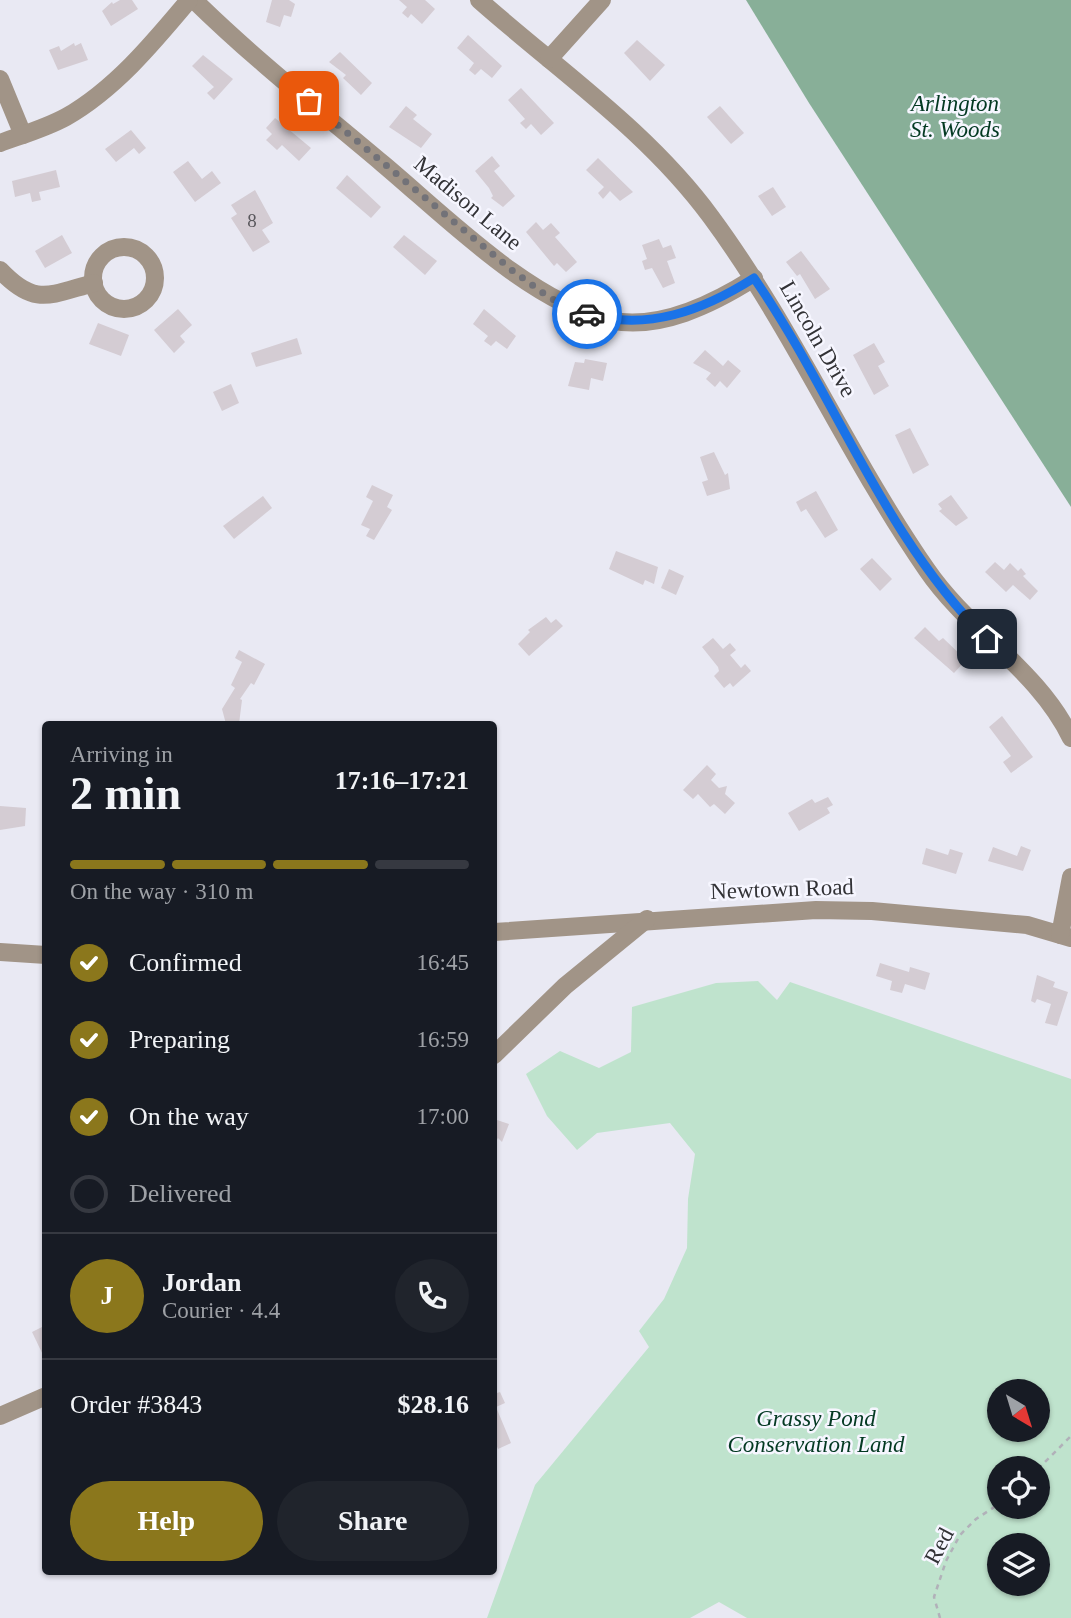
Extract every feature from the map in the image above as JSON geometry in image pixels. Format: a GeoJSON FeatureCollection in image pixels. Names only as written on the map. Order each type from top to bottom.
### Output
{"type":"FeatureCollection","features":[{"type":"Feature","properties":{"kind":"street"},"geometry":{"type":"LineString","coordinates":[[0,143],[68,116],[109,86],[191,0]]}},
{"type":"Feature","properties":{"kind":"street","name":"Madison Lane"},"geometry":{"type":"LineString","coordinates":[[191,0],[400,178],[550,298],[612,321],[659,318],[711,303],[754,278]]}},
{"type":"Feature","properties":{"kind":"street","name":"Lincoln Drive"},"geometry":{"type":"LineString","coordinates":[[479,0],[637,134],[688,188],[754,278],[885,507],[928,572],[959,612],[1037,688],[1062,719],[1071,738]]}},
{"type":"Feature","properties":{"kind":"street"},"geometry":{"type":"LineString","coordinates":[[549,59],[602,0]]}},
{"type":"Feature","properties":{"kind":"street"},"geometry":{"type":"LineString","coordinates":[[0,79],[23,135]]}},
{"type":"Feature","properties":{"kind":"street"},"geometry":{"type":"LineString","coordinates":[[0,270],[24,293],[48,296],[93,283]]}},
{"type":"Feature","properties":{"kind":"street"},"geometry":{"type":"LineString","coordinates":[[1065,937],[1071,877]]}},
{"type":"Feature","properties":{"kind":"street","name":"Newtown Road"},"geometry":{"type":"LineString","coordinates":[[497,932],[757,911],[872,911],[1027,925],[1065,937]]}},
{"type":"Feature","properties":{"kind":"street"},"geometry":{"type":"LineString","coordinates":[[497,1052],[565,986],[647,919]]}},
{"type":"Feature","properties":{"kind":"street"},"geometry":{"type":"LineString","coordinates":[[0,952],[42,955]]}},
{"type":"Feature","properties":{"kind":"street"},"geometry":{"type":"LineString","coordinates":[[0,1416],[42,1398]]}},
{"type":"Feature","properties":{"kind":"path"},"geometry":{"type":"LineString","coordinates":[[1050,1457],[1071,1436]]}},
{"type":"Feature","properties":{"kind":"path","name":"Red"},"geometry":{"type":"LineString","coordinates":[[940,1618],[934,1597],[946,1561],[960,1535],[987,1512]]}},
{"type":"Feature","properties":{"kind":"green space","name":"Arlington St. Woods"},"geometry":{"type":"Polygon","coordinates":[[[746,0],[1071,0],[1071,507],[809,103],[746,0]]]}},
{"type":"Feature","properties":{"kind":"green space","name":"Grassy Pond Conservation Land"},"geometry":{"type":"Polygon","coordinates":[[[758,981],[777,1000],[790,982],[1071,1079],[1071,1618],[747,1618],[719,1602],[690,1618],[487,1618],[535,1485],[649,1347],[639,1331],[664,1299],[687,1248],[688,1199],[695,1154],[670,1123],[597,1133],[577,1150],[547,1116],[526,1074],[560,1051],[599,1068],[631,1052],[632,1007],[716,983],[758,981]]]}},
{"type":"Feature","properties":{"kind":"building"},"geometry":{"type":"Polygon","coordinates":[[[120,0],[132,0],[138,9],[111,26],[102,11],[112,2],[113,4],[120,0]]]}},
{"type":"Feature","properties":{"kind":"building"},"geometry":{"type":"Polygon","coordinates":[[[272,0],[289,0],[295,4],[291,17],[284,15],[280,27],[266,22],[272,0]]]}},
{"type":"Feature","properties":{"kind":"building"},"geometry":{"type":"Polygon","coordinates":[[[399,0],[425,0],[435,9],[422,24],[411,14],[408,18],[402,13],[407,7],[399,0]]]}},
{"type":"Feature","properties":{"kind":"building"},"geometry":{"type":"Polygon","coordinates":[[[468,35],[502,66],[492,78],[481,69],[475,75],[469,70],[474,63],[457,48],[468,35]]]}},
{"type":"Feature","properties":{"kind":"building"},"geometry":{"type":"Polygon","coordinates":[[[637,40],[665,65],[650,81],[624,53],[637,40]]]}},
{"type":"Feature","properties":{"kind":"building"},"geometry":{"type":"Polygon","coordinates":[[[74,43],[75,46],[81,43],[88,60],[58,70],[49,50],[59,46],[61,51],[74,43]]]}},
{"type":"Feature","properties":{"kind":"building"},"geometry":{"type":"Polygon","coordinates":[[[340,52],[372,83],[361,95],[343,78],[346,75],[329,62],[340,52]]]}},
{"type":"Feature","properties":{"kind":"building"},"geometry":{"type":"Polygon","coordinates":[[[203,55],[233,79],[214,100],[207,93],[214,87],[192,66],[203,55]]]}},
{"type":"Feature","properties":{"kind":"building"},"geometry":{"type":"Polygon","coordinates":[[[521,88],[554,123],[541,135],[531,124],[526,129],[520,123],[525,119],[508,100],[521,88]]]}},
{"type":"Feature","properties":{"kind":"building"},"geometry":{"type":"Polygon","coordinates":[[[406,106],[417,115],[413,119],[432,134],[421,148],[389,127],[406,106]]]}},
{"type":"Feature","properties":{"kind":"building"},"geometry":{"type":"Polygon","coordinates":[[[720,106],[744,133],[731,144],[707,117],[720,106]]]}},
{"type":"Feature","properties":{"kind":"building"},"geometry":{"type":"Polygon","coordinates":[[[275,118],[311,148],[299,161],[282,145],[277,150],[266,140],[272,134],[266,128],[275,118]]]}},
{"type":"Feature","properties":{"kind":"building"},"geometry":{"type":"Polygon","coordinates":[[[131,130],[146,148],[139,154],[134,148],[116,162],[105,149],[131,130]]]}},
{"type":"Feature","properties":{"kind":"building"},"geometry":{"type":"Polygon","coordinates":[[[492,156],[500,166],[494,171],[515,196],[503,207],[491,198],[493,196],[489,188],[475,171],[492,156]]]}},
{"type":"Feature","properties":{"kind":"building"},"geometry":{"type":"Polygon","coordinates":[[[598,158],[633,192],[620,201],[610,191],[603,199],[598,193],[604,187],[586,170],[598,158]]]}},
{"type":"Feature","properties":{"kind":"building"},"geometry":{"type":"Polygon","coordinates":[[[188,161],[202,179],[212,171],[221,183],[195,202],[173,172],[188,161]]]}},
{"type":"Feature","properties":{"kind":"building"},"geometry":{"type":"Polygon","coordinates":[[[56,170],[60,187],[39,192],[41,200],[32,202],[30,193],[15,197],[12,181],[56,170]]]}},
{"type":"Feature","properties":{"kind":"building"},"geometry":{"type":"Polygon","coordinates":[[[347,175],[381,207],[371,218],[336,188],[347,175]]]}},
{"type":"Feature","properties":{"kind":"building"},"geometry":{"type":"Polygon","coordinates":[[[773,187],[786,207],[772,216],[758,196],[773,187]]]}},
{"type":"Feature","properties":{"kind":"building"},"geometry":{"type":"Polygon","coordinates":[[[255,190],[273,223],[262,230],[270,242],[253,252],[231,218],[237,214],[231,205],[255,190]]]}},
{"type":"Feature","properties":{"kind":"building"},"geometry":{"type":"Polygon","coordinates":[[[536,222],[543,230],[551,223],[560,233],[555,237],[577,262],[566,272],[557,263],[554,266],[526,232],[536,222]]]}},
{"type":"Feature","properties":{"kind":"building"},"geometry":{"type":"Polygon","coordinates":[[[62,235],[72,253],[45,268],[35,251],[62,235]]]}},
{"type":"Feature","properties":{"kind":"building"},"geometry":{"type":"Polygon","coordinates":[[[404,235],[437,261],[425,275],[393,247],[404,235]]]}},
{"type":"Feature","properties":{"kind":"building"},"geometry":{"type":"Polygon","coordinates":[[[659,239],[663,248],[671,245],[676,258],[667,261],[675,283],[663,288],[652,268],[645,270],[642,261],[647,259],[642,245],[659,239]]]}},
{"type":"Feature","properties":{"kind":"building"},"geometry":{"type":"Polygon","coordinates":[[[801,251],[830,289],[815,299],[800,274],[797,276],[786,262],[801,251]]]}},
{"type":"Feature","properties":{"kind":"building"},"geometry":{"type":"Polygon","coordinates":[[[178,309],[192,325],[180,336],[185,342],[174,353],[154,330],[178,309]]]}},
{"type":"Feature","properties":{"kind":"building"},"geometry":{"type":"Polygon","coordinates":[[[484,309],[516,336],[507,349],[496,341],[491,346],[484,341],[488,336],[473,324],[484,309]]]}},
{"type":"Feature","properties":{"kind":"building"},"geometry":{"type":"Polygon","coordinates":[[[98,323],[129,335],[121,356],[89,344],[98,323]]]}},
{"type":"Feature","properties":{"kind":"building"},"geometry":{"type":"Polygon","coordinates":[[[297,338],[302,354],[256,367],[251,353],[297,338]]]}},
{"type":"Feature","properties":{"kind":"building"},"geometry":{"type":"Polygon","coordinates":[[[874,343],[885,362],[878,366],[889,386],[874,395],[853,355],[874,343]]]}},
{"type":"Feature","properties":{"kind":"building"},"geometry":{"type":"Polygon","coordinates":[[[705,350],[723,366],[728,360],[741,371],[727,388],[720,381],[715,387],[706,379],[711,373],[693,363],[705,350]]]}},
{"type":"Feature","properties":{"kind":"building"},"geometry":{"type":"Polygon","coordinates":[[[585,359],[607,363],[603,381],[591,378],[589,390],[568,386],[575,362],[584,363],[585,359]]]}},
{"type":"Feature","properties":{"kind":"building"},"geometry":{"type":"Polygon","coordinates":[[[231,384],[239,403],[222,411],[213,392],[231,384]]]}},
{"type":"Feature","properties":{"kind":"building"},"geometry":{"type":"Polygon","coordinates":[[[910,428],[929,465],[913,474],[895,435],[910,428]]]}},
{"type":"Feature","properties":{"kind":"building"},"geometry":{"type":"Polygon","coordinates":[[[714,452],[725,475],[728,473],[730,489],[707,496],[702,482],[708,480],[700,457],[714,452]]]}},
{"type":"Feature","properties":{"kind":"building"},"geometry":{"type":"Polygon","coordinates":[[[372,485],[393,495],[387,507],[392,510],[374,540],[366,536],[370,529],[361,525],[373,501],[366,497],[372,485]]]}},
{"type":"Feature","properties":{"kind":"building"},"geometry":{"type":"Polygon","coordinates":[[[816,491],[838,530],[825,538],[806,509],[801,512],[796,502],[816,491]]]}},
{"type":"Feature","properties":{"kind":"building"},"geometry":{"type":"Polygon","coordinates":[[[951,495],[968,518],[956,526],[939,511],[942,509],[938,504],[951,495]]]}},
{"type":"Feature","properties":{"kind":"building"},"geometry":{"type":"Polygon","coordinates":[[[263,496],[272,508],[234,539],[223,526],[263,496]]]}},
{"type":"Feature","properties":{"kind":"building"},"geometry":{"type":"Polygon","coordinates":[[[616,551],[658,567],[654,584],[645,580],[643,585],[609,569],[616,551]]]}},
{"type":"Feature","properties":{"kind":"building"},"geometry":{"type":"Polygon","coordinates":[[[872,558],[892,579],[880,591],[860,569],[872,558]]]}},
{"type":"Feature","properties":{"kind":"building"},"geometry":{"type":"Polygon","coordinates":[[[995,562],[1004,570],[1010,563],[1018,571],[1021,568],[1026,574],[1023,576],[1038,591],[1030,600],[1013,585],[1006,592],[985,572],[995,562]]]}},
{"type":"Feature","properties":{"kind":"building"},"geometry":{"type":"Polygon","coordinates":[[[669,569],[684,576],[676,595],[661,588],[669,569]]]}},
{"type":"Feature","properties":{"kind":"building"},"geometry":{"type":"Polygon","coordinates":[[[546,617],[551,623],[556,619],[563,626],[529,656],[518,644],[530,632],[528,630],[546,617]]]}},
{"type":"Feature","properties":{"kind":"building"},"geometry":{"type":"Polygon","coordinates":[[[925,627],[939,641],[943,638],[966,660],[954,673],[914,638],[925,627]]]}},
{"type":"Feature","properties":{"kind":"building"},"geometry":{"type":"Polygon","coordinates":[[[713,638],[723,649],[730,643],[736,650],[730,655],[741,668],[745,664],[751,671],[733,687],[730,683],[724,688],[714,676],[719,671],[718,667],[702,647],[713,638]]]}},
{"type":"Feature","properties":{"kind":"building"},"geometry":{"type":"Polygon","coordinates":[[[239,650],[265,664],[254,685],[251,683],[240,699],[239,721],[225,721],[222,709],[235,688],[231,685],[242,662],[235,658],[239,650]]]}},
{"type":"Feature","properties":{"kind":"building"},"geometry":{"type":"Polygon","coordinates":[[[1002,716],[1033,757],[1011,773],[1003,762],[1011,756],[989,727],[1002,716]]]}},
{"type":"Feature","properties":{"kind":"building"},"geometry":{"type":"Polygon","coordinates":[[[707,765],[716,774],[711,780],[719,788],[727,786],[725,794],[735,803],[725,814],[714,804],[710,807],[698,794],[693,799],[683,790],[707,765]]]}},
{"type":"Feature","properties":{"kind":"building"},"geometry":{"type":"Polygon","coordinates":[[[828,797],[833,805],[827,808],[830,813],[799,831],[788,813],[812,799],[815,803],[828,797]]]}},
{"type":"Feature","properties":{"kind":"building"},"geometry":{"type":"Polygon","coordinates":[[[0,806],[26,808],[25,826],[0,830],[0,806]]]}},
{"type":"Feature","properties":{"kind":"building"},"geometry":{"type":"Polygon","coordinates":[[[1021,846],[1031,850],[1023,871],[988,861],[993,847],[1017,856],[1021,846]]]}},
{"type":"Feature","properties":{"kind":"building"},"geometry":{"type":"Polygon","coordinates":[[[926,848],[948,855],[950,849],[963,853],[956,874],[922,864],[926,848]]]}},
{"type":"Feature","properties":{"kind":"building"},"geometry":{"type":"Polygon","coordinates":[[[880,963],[909,972],[910,967],[930,973],[925,990],[905,984],[902,993],[890,990],[892,981],[876,976],[880,963]]]}},
{"type":"Feature","properties":{"kind":"building"},"geometry":{"type":"Polygon","coordinates":[[[1037,975],[1055,982],[1053,987],[1068,992],[1057,1026],[1045,1023],[1051,1004],[1037,999],[1035,1003],[1031,1001],[1037,975]]]}},
{"type":"Feature","properties":{"kind":"building"},"geometry":{"type":"Polygon","coordinates":[[[497,1120],[509,1124],[502,1142],[498,1138],[497,1120]]]}},
{"type":"Feature","properties":{"kind":"building"},"geometry":{"type":"Polygon","coordinates":[[[42,1327],[42,1353],[32,1332],[42,1327]]]}},
{"type":"Feature","properties":{"kind":"building"},"geometry":{"type":"Polygon","coordinates":[[[500,1392],[505,1403],[497,1407],[497,1393],[500,1392]]]}},
{"type":"Feature","properties":{"kind":"building"},"geometry":{"type":"Polygon","coordinates":[[[497,1409],[511,1443],[498,1449],[497,1446],[497,1409]]]}},
{"type":"Feature","properties":{"kind":"way so far"},"geometry":{"type":"LineString","coordinates":[[309,101],[513,271],[550,298],[587,314]]}},
{"type":"Feature","properties":{"kind":"route"},"geometry":{"type":"LineString","coordinates":[[587,314],[612,321],[659,318],[691,312],[720,299],[754,278],[885,507],[928,572],[959,612],[987,639]]}}]}
